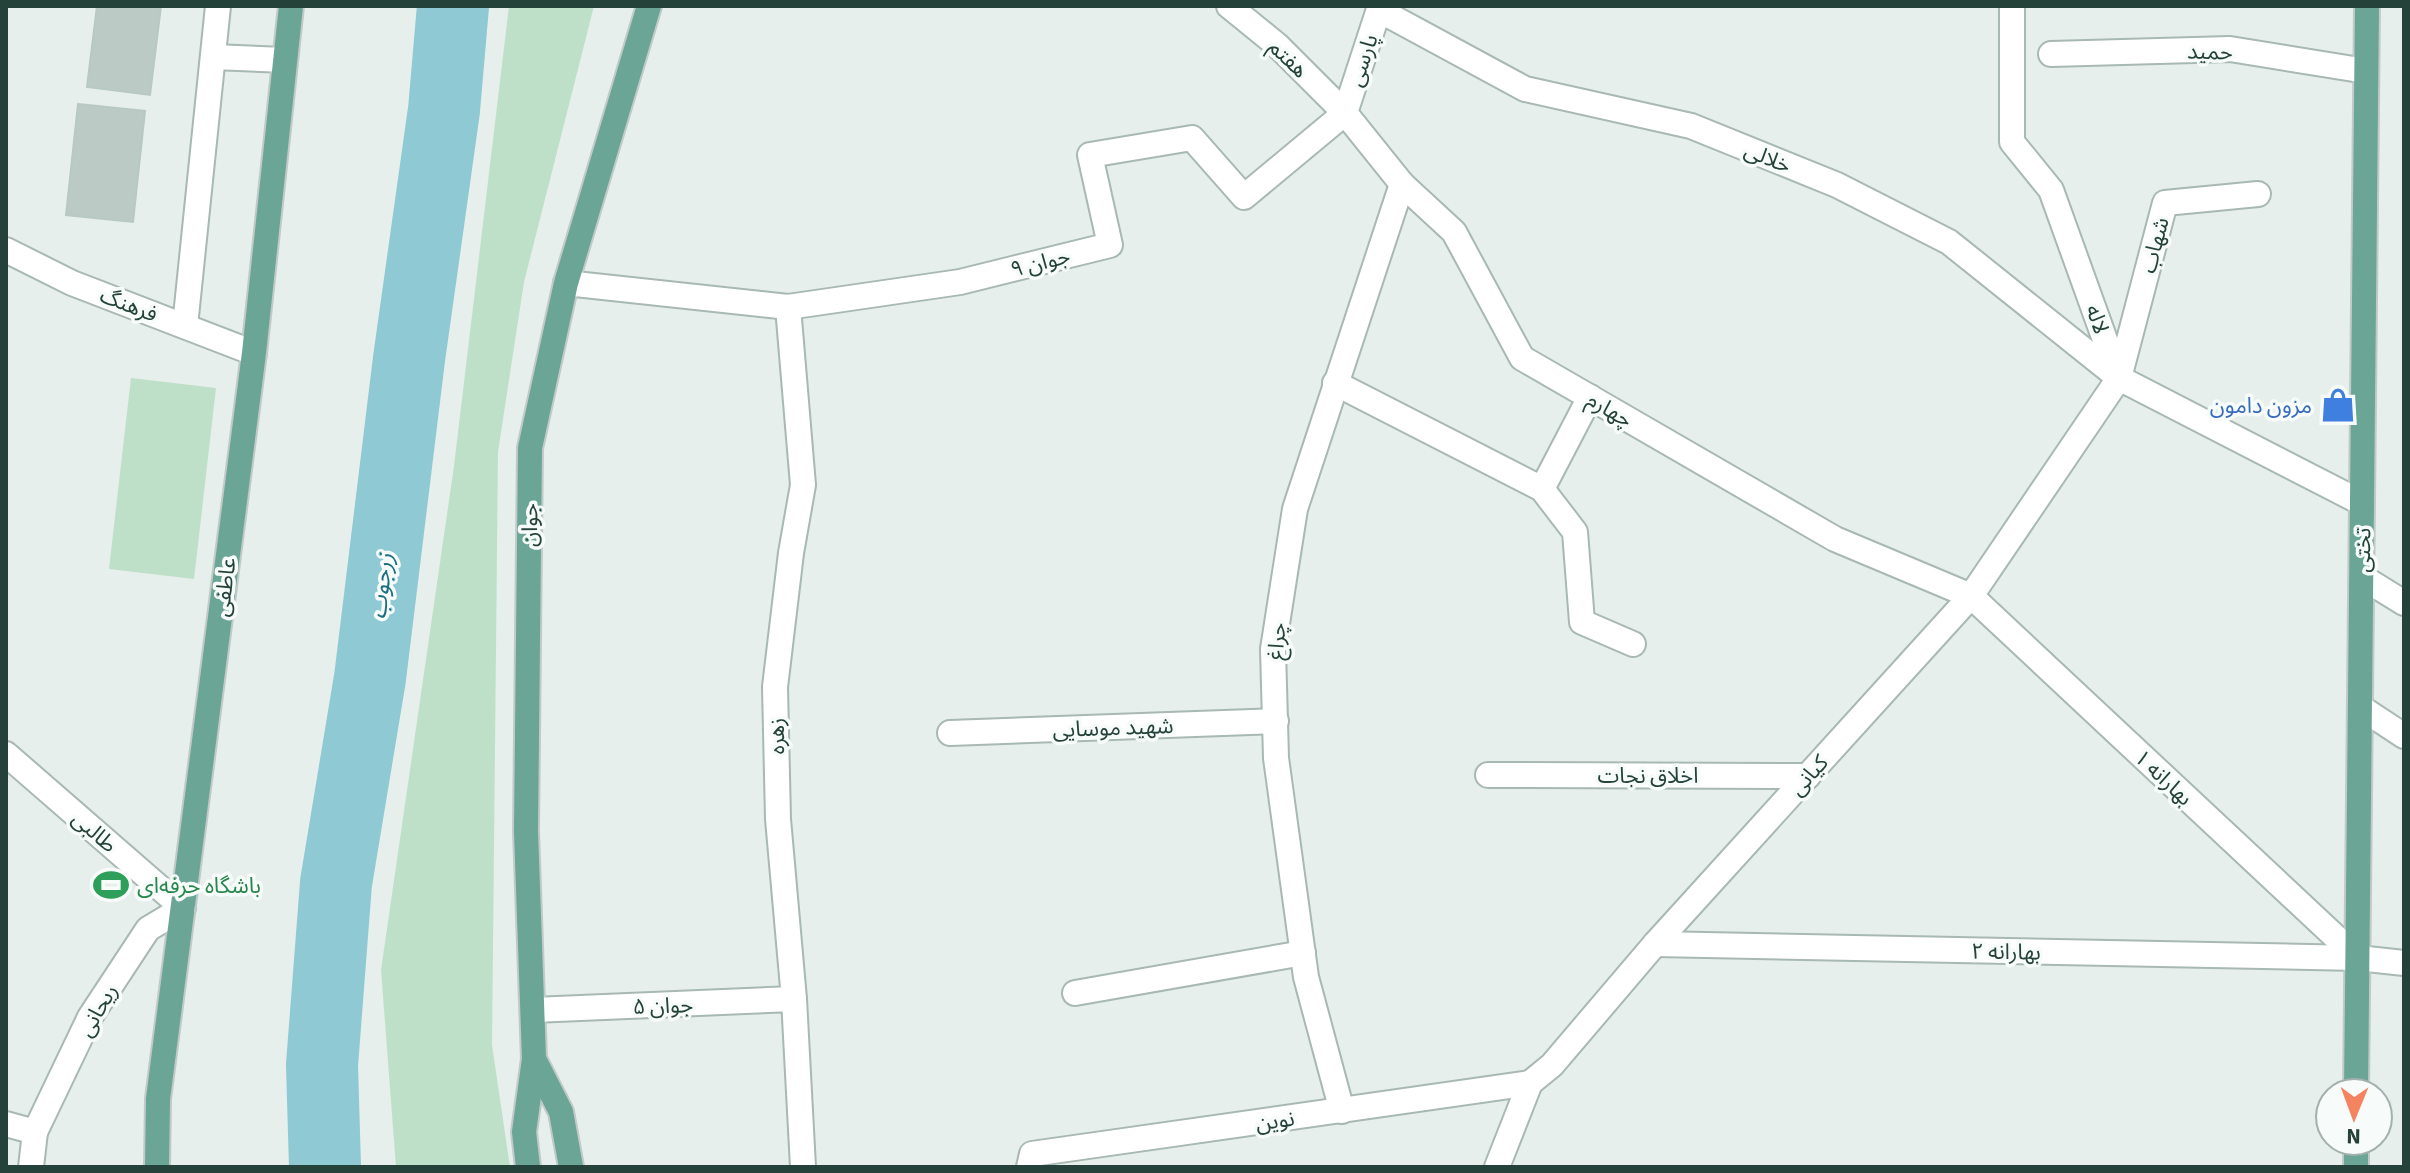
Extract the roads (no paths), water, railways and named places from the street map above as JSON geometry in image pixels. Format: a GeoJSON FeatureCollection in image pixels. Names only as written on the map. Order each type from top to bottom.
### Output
{"type":"FeatureCollection","features":[{"type":"Feature","properties":{"kind":"main road","name":"عاطفی"},"geometry":{"type":"LineString","coordinates":[[157,1167],[158,1099],[254,353],[291,6]]}},
{"type":"Feature","properties":{"kind":"main road","name":"جوان"},"geometry":{"type":"LineString","coordinates":[[528,1167],[524,1132],[534,1059],[526,831],[530,448],[566,283],[649,6]]}},
{"type":"Feature","properties":{"kind":"main road","name":"تختی"},"geometry":{"type":"LineString","coordinates":[[2356,1077],[2367,6]]}},
{"type":"Feature","properties":{"kind":"main road","name":"جوان"},"geometry":{"type":"LineString","coordinates":[[534,1059],[561,1112],[571,1167]]}},
{"type":"Feature","properties":{"kind":"street"},"geometry":{"type":"LineString","coordinates":[[185,326],[218,6]]}},
{"type":"Feature","properties":{"kind":"street","name":"هفتم"},"geometry":{"type":"LineString","coordinates":[[1229,6],[1277,45],[1345,113]]}},
{"type":"Feature","properties":{"kind":"street","name":"لاله"},"geometry":{"type":"LineString","coordinates":[[2012,6],[2012,142],[2051,190],[2119,378]]}},
{"type":"Feature","properties":{"kind":"street","name":"پارسی"},"geometry":{"type":"LineString","coordinates":[[1345,113],[1380,8]]}},
{"type":"Feature","properties":{"kind":"street","name":"خلالی"},"geometry":{"type":"LineString","coordinates":[[1380,8],[1525,89],[1691,126],[1837,185],[1949,242],[2119,378]]}},
{"type":"Feature","properties":{"kind":"street","name":"حمید"},"geometry":{"type":"LineString","coordinates":[[2051,54],[2230,49],[2366,71]]}},
{"type":"Feature","properties":{"kind":"street"},"geometry":{"type":"LineString","coordinates":[[213,57],[285,60]]}},
{"type":"Feature","properties":{"kind":"street","name":"جوان ۹"},"geometry":{"type":"LineString","coordinates":[[566,283],[788,307],[960,282],[1110,245],[1090,155],[1192,138],[1244,197],[1345,113]]}},
{"type":"Feature","properties":{"kind":"street","name":"چهارم"},"geometry":{"type":"LineString","coordinates":[[1345,113],[1402,184],[1454,232],[1522,358],[1835,539],[1971,596]]}},
{"type":"Feature","properties":{"kind":"street","name":"چراغ"},"geometry":{"type":"LineString","coordinates":[[1342,1111],[1303,953],[1276,758],[1273,649],[1295,509],[1402,184]]}},
{"type":"Feature","properties":{"kind":"street","name":"شهاب"},"geometry":{"type":"LineString","coordinates":[[2119,378],[2165,203],[2258,194]]}},
{"type":"Feature","properties":{"kind":"street","name":"فرهنگ"},"geometry":{"type":"LineString","coordinates":[[6,250],[72,283],[254,353]]}},
{"type":"Feature","properties":{"kind":"street","name":"زهره"},"geometry":{"type":"LineString","coordinates":[[788,307],[803,485],[791,553],[775,687],[778,819],[794,999],[803,1167]]}},
{"type":"Feature","properties":{"kind":"street"},"geometry":{"type":"LineString","coordinates":[[2119,378],[2362,503]]}},
{"type":"Feature","properties":{"kind":"street","name":"کیانی"},"geometry":{"type":"LineString","coordinates":[[1497,1167],[1530,1083],[1552,1065],[1655,944],[1971,596],[2119,378]]}},
{"type":"Feature","properties":{"kind":"street"},"geometry":{"type":"LineString","coordinates":[[1335,383],[1542,489],[1575,532],[1582,622],[1633,644]]}},
{"type":"Feature","properties":{"kind":"street"},"geometry":{"type":"LineString","coordinates":[[1542,489],[1590,397]]}},
{"type":"Feature","properties":{"kind":"street"},"geometry":{"type":"LineString","coordinates":[[2362,577],[2404,603]]}},
{"type":"Feature","properties":{"kind":"street","name":"بهارانه ۱"},"geometry":{"type":"LineString","coordinates":[[1971,596],[2358,958]]}},
{"type":"Feature","properties":{"kind":"street"},"geometry":{"type":"LineString","coordinates":[[2360,707],[2404,736]]}},
{"type":"Feature","properties":{"kind":"street","name":"شهید موسایی"},"geometry":{"type":"LineString","coordinates":[[950,733],[1276,721]]}},
{"type":"Feature","properties":{"kind":"street","name":"طالبی"},"geometry":{"type":"LineString","coordinates":[[6,754],[183,908]]}},
{"type":"Feature","properties":{"kind":"street","name":"اخلاق نجات"},"geometry":{"type":"LineString","coordinates":[[1488,775],[1808,776]]}},
{"type":"Feature","properties":{"kind":"street","name":"ریحانی"},"geometry":{"type":"LineString","coordinates":[[31,1167],[35,1132],[90,1017],[148,929],[183,908]]}},
{"type":"Feature","properties":{"kind":"street","name":"بهارانه ۲"},"geometry":{"type":"LineString","coordinates":[[1655,944],[2358,958],[2404,963]]}},
{"type":"Feature","properties":{"kind":"street"},"geometry":{"type":"LineString","coordinates":[[1075,993],[1303,953]]}},
{"type":"Feature","properties":{"kind":"street","name":"جوان ۵"},"geometry":{"type":"LineString","coordinates":[[533,1010],[794,999]]}},
{"type":"Feature","properties":{"kind":"street","name":"نوین"},"geometry":{"type":"LineString","coordinates":[[1029,1167],[1032,1154],[1530,1083]]}},
{"type":"Feature","properties":{"kind":"street"},"geometry":{"type":"LineString","coordinates":[[6,1124],[35,1132]]}},
{"type":"Feature","properties":{"kind":"waterway","name":"زرجوب"},"geometry":{"type":"LineString","coordinates":[[325,1167],[322,1065],[336,883],[370,678],[409,359],[444,110],[453,6]]}},
{"type":"Feature","properties":{"kind":"place","name":"مزون دامون"},"geometry":{"type":"Point","coordinates":[2338,405]}},
{"type":"Feature","properties":{"kind":"place","name":"باشگاه حرفه‌ای"},"geometry":{"type":"Point","coordinates":[111,885]}}]}
